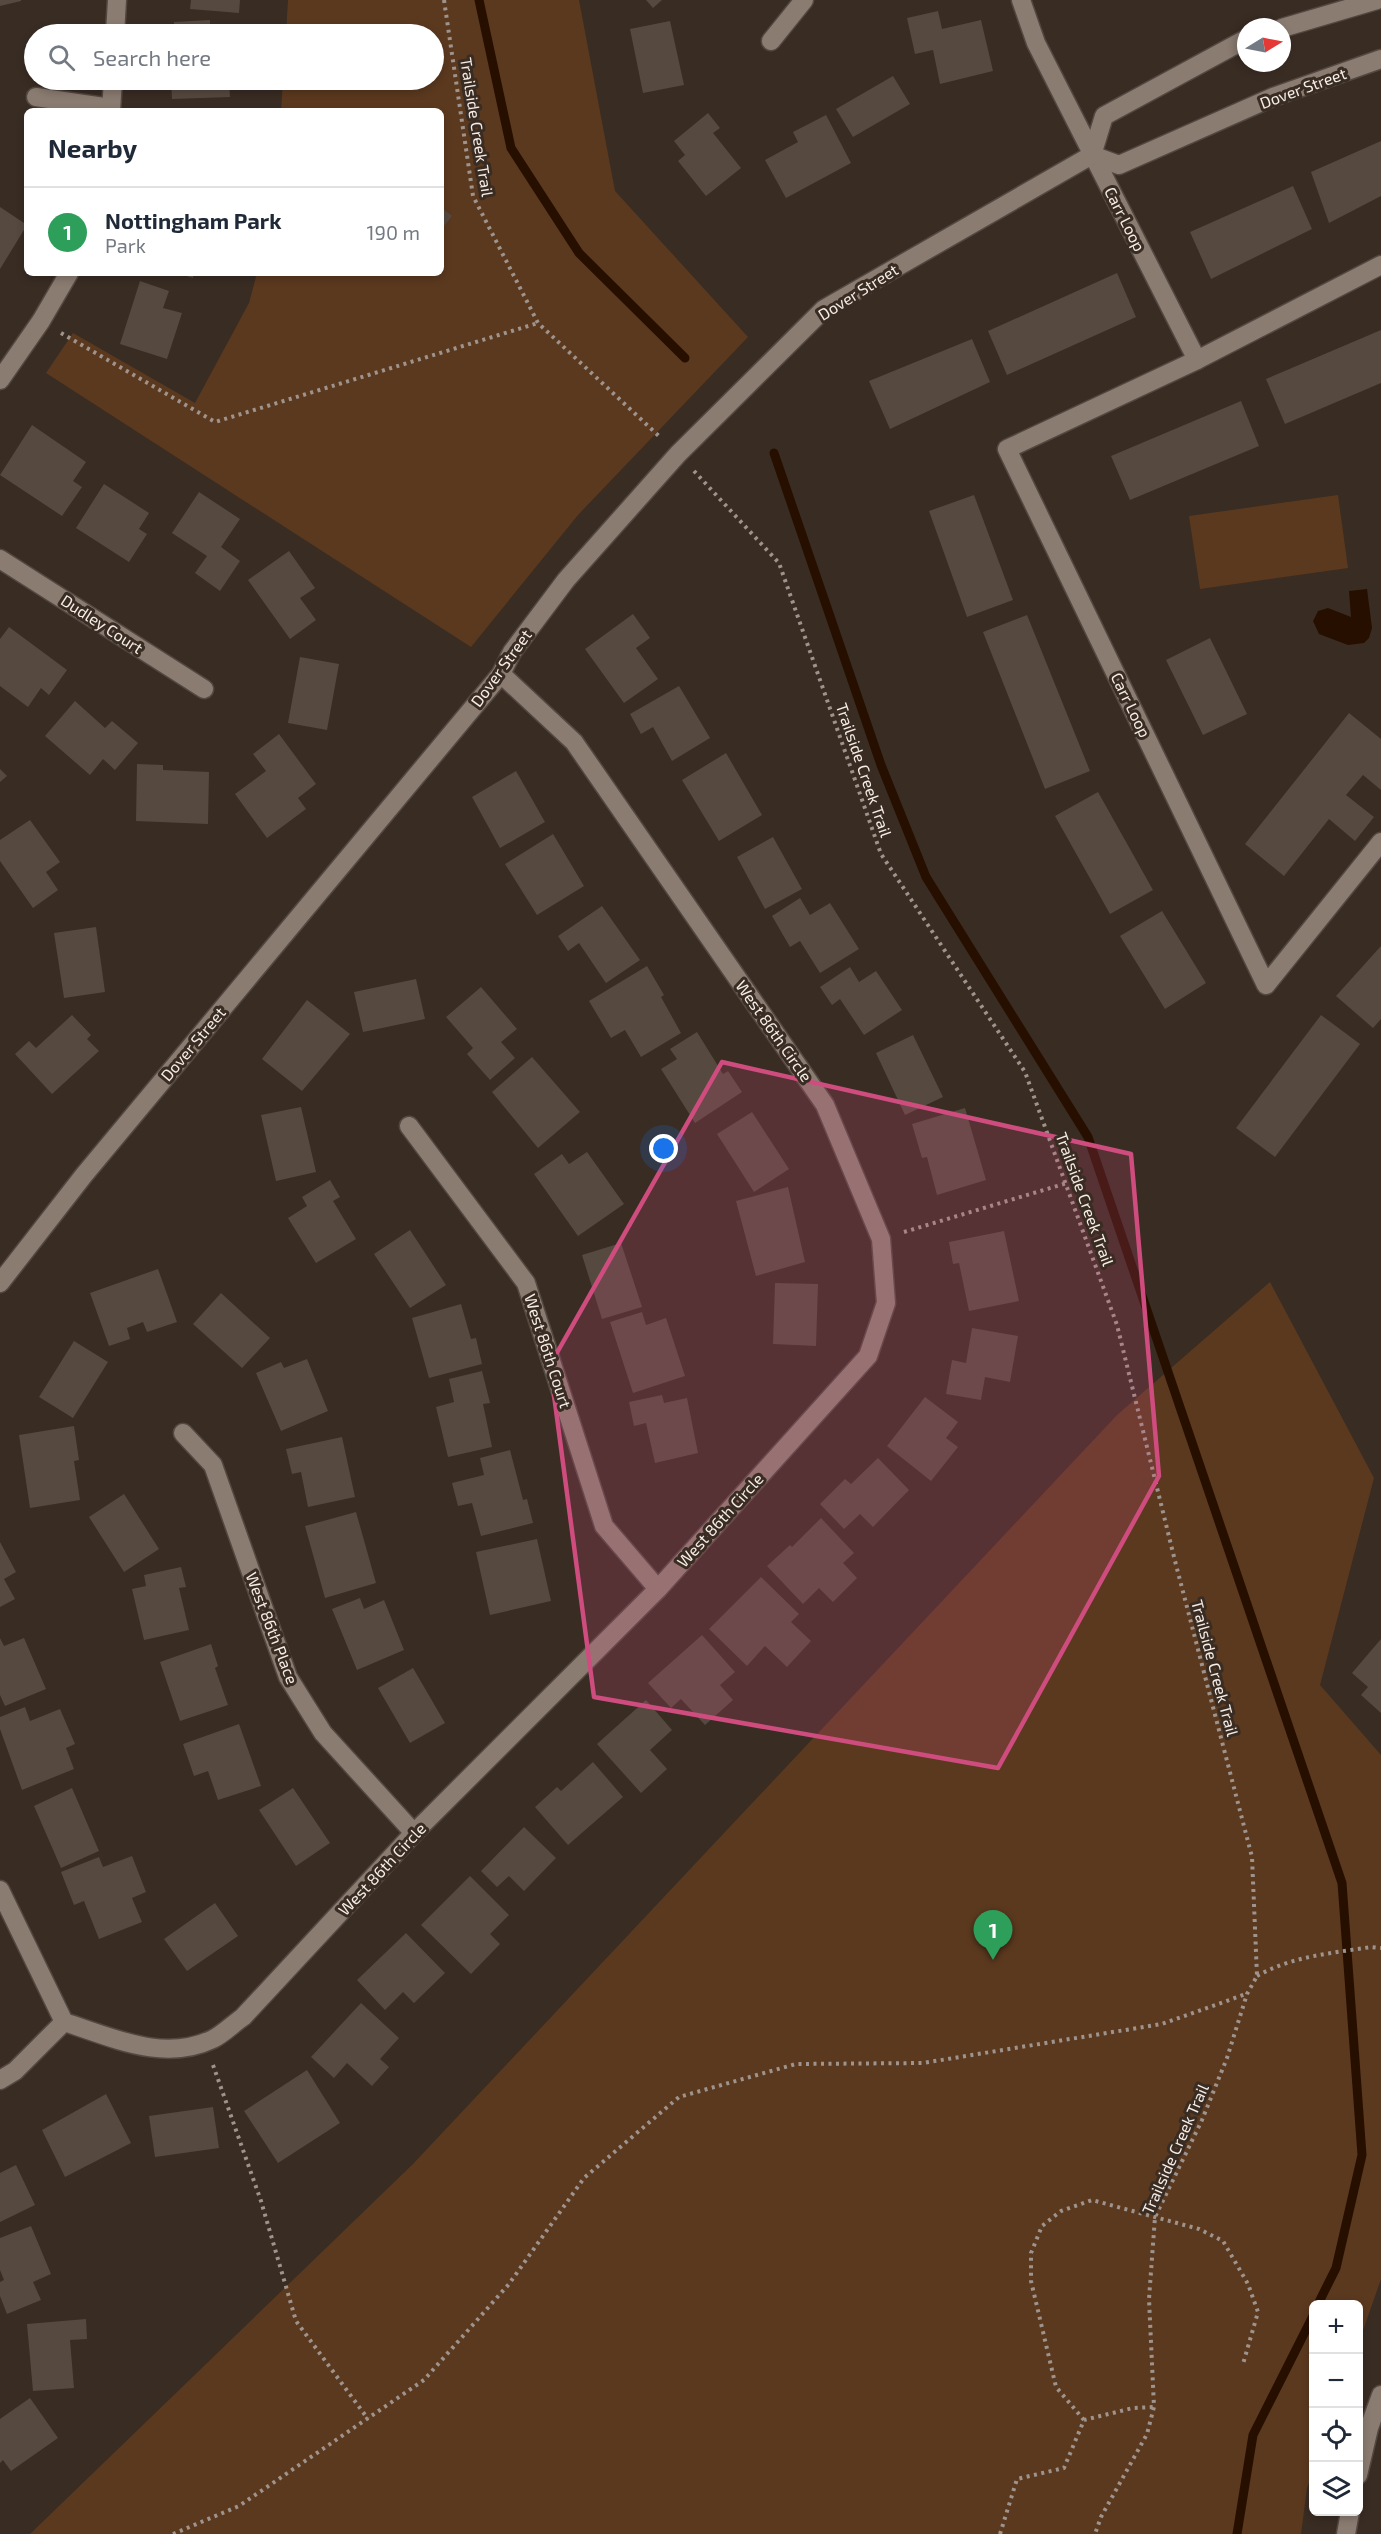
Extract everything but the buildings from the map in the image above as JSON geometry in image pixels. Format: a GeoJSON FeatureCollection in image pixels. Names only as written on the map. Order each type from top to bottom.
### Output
{"type":"FeatureCollection","features":[{"type":"Feature","properties":{"kind":"street"},"geometry":{"type":"LineString","coordinates":[[116,24],[117,0]]}},
{"type":"Feature","properties":{"kind":"street"},"geometry":{"type":"LineString","coordinates":[[771,41],[804,0]]}},
{"type":"Feature","properties":{"kind":"street","name":"Carr Loop"},"geometry":{"type":"LineString","coordinates":[[1021,0],[1036,43],[1197,360]]}},
{"type":"Feature","properties":{"kind":"street"},"geometry":{"type":"LineString","coordinates":[[1291,25],[1377,0]]}},
{"type":"Feature","properties":{"kind":"street"},"geometry":{"type":"LineString","coordinates":[[1089,149],[1104,116],[1237,44]]}},
{"type":"Feature","properties":{"kind":"street","name":"Dover Street"},"geometry":{"type":"LineString","coordinates":[[0,1282],[92,1166],[501,674],[512,652],[566,580],[678,454],[825,309],[1089,149],[1119,165],[1273,97],[1381,59]]}},
{"type":"Feature","properties":{"kind":"street"},"geometry":{"type":"LineString","coordinates":[[111,108],[112,90]]}},
{"type":"Feature","properties":{"kind":"street"},"geometry":{"type":"LineString","coordinates":[[36,98],[98,108]]}},
{"type":"Feature","properties":{"kind":"street","name":"Carr Loop"},"geometry":{"type":"LineString","coordinates":[[1381,265],[1197,360],[1007,449],[1266,985],[1381,842]]}},
{"type":"Feature","properties":{"kind":"street"},"geometry":{"type":"LineString","coordinates":[[0,380],[41,321],[67,276]]}},
{"type":"Feature","properties":{"kind":"street","name":"Dudley Court"},"geometry":{"type":"LineString","coordinates":[[0,559],[204,689]]}},
{"type":"Feature","properties":{"kind":"street","name":"West 86th Circle"},"geometry":{"type":"LineString","coordinates":[[64,2022],[143,2048],[177,2049],[213,2039],[243,2017],[414,1833],[658,1589],[868,1356],[886,1304],[881,1239],[825,1105],[573,742],[501,674]]}},
{"type":"Feature","properties":{"kind":"street","name":"West 86th Court"},"geometry":{"type":"LineString","coordinates":[[409,1126],[526,1283],[604,1526],[658,1589]]}},
{"type":"Feature","properties":{"kind":"street","name":"West 86th Place"},"geometry":{"type":"LineString","coordinates":[[183,1433],[213,1465],[288,1677],[323,1733],[414,1833]]}},
{"type":"Feature","properties":{"kind":"street"},"geometry":{"type":"LineString","coordinates":[[0,1890],[64,2022],[15,2071],[0,2080]]}},
{"type":"Feature","properties":{"kind":"street"},"geometry":{"type":"LineString","coordinates":[[1362,2462],[1369,2428],[1381,2395]]}},
{"type":"Feature","properties":{"kind":"street"},"geometry":{"type":"LineString","coordinates":[[1346,2534],[1349,2516]]}},
{"type":"Feature","properties":{"kind":"path","name":"Trailside Creek Trail"},"geometry":{"type":"LineString","coordinates":[[444,0],[472,196],[538,323],[678,454],[779,563],[881,854],[1025,1072],[1117,1325],[1175,1561],[1252,1857],[1257,1976],[1247,1994],[1227,2058],[1202,2120],[1155,2217],[1149,2299],[1154,2407],[1147,2434],[1101,2517],[1095,2534]]}},
{"type":"Feature","properties":{"kind":"path"},"geometry":{"type":"LineString","coordinates":[[41,321],[215,422],[538,323]]}},
{"type":"Feature","properties":{"kind":"path"},"geometry":{"type":"LineString","coordinates":[[881,1239],[1067,1183]]}},
{"type":"Feature","properties":{"kind":"path"},"geometry":{"type":"LineString","coordinates":[[1257,1976],[1274,1966],[1322,1955],[1371,1947],[1381,1948]]}},
{"type":"Feature","properties":{"kind":"path"},"geometry":{"type":"LineString","coordinates":[[173,2534],[239,2506],[424,2380],[509,2284],[584,2178],[679,2097],[796,2064],[923,2063],[1151,2026],[1247,1994]]}},
{"type":"Feature","properties":{"kind":"path"},"geometry":{"type":"LineString","coordinates":[[204,2042],[261,2201],[296,2321],[368,2419]]}},
{"type":"Feature","properties":{"kind":"path"},"geometry":{"type":"LineString","coordinates":[[1084,2420],[1056,2387],[1031,2281],[1030,2253],[1042,2226],[1061,2211],[1092,2200],[1199,2229],[1223,2241],[1239,2267],[1258,2312],[1243,2364]]}},
{"type":"Feature","properties":{"kind":"path"},"geometry":{"type":"LineString","coordinates":[[1084,2420],[1133,2408],[1154,2407]]}},
{"type":"Feature","properties":{"kind":"path"},"geometry":{"type":"LineString","coordinates":[[1000,2534],[1017,2479],[1064,2468],[1084,2420]]}},
{"type":"Feature","properties":{"kind":"highlighted area"},"geometry":{"type":"Polygon","coordinates":[[[722,1062],[1131,1154],[1159,1476],[998,1768],[594,1697],[550,1365],[722,1062]]]}},
{"type":"Feature","properties":{"kind":"shaded area"},"geometry":{"type":"Polygon","coordinates":[[[288,0],[579,0],[615,191],[748,337],[578,515],[471,647],[46,373],[73,333],[195,403],[249,303],[256,276],[444,276],[444,108],[281,108],[282,90],[444,90],[444,24],[287,24],[288,0]]]}},
{"type":"Feature","properties":{"kind":"shaded area"},"geometry":{"type":"Polygon","coordinates":[[[1338,495],[1348,568],[1200,589],[1189,516],[1338,495]]]}},
{"type":"Feature","properties":{"kind":"shaded area"},"geometry":{"type":"Polygon","coordinates":[[[1367,589],[1372,628],[1369,638],[1364,643],[1348,645],[1319,634],[1313,621],[1318,611],[1328,608],[1351,617],[1349,591],[1367,589]]]}},
{"type":"Feature","properties":{"kind":"shaded area"},"geometry":{"type":"Polygon","coordinates":[[[1270,1282],[1374,1478],[1320,1685],[1381,1755],[1381,2279],[1363,2331],[1363,2300],[1309,2300],[1309,2483],[1301,2534],[30,2534],[413,2164],[1117,1415],[1270,1282]]]}},
{"type":"Feature","properties":{"kind":"waterway"},"geometry":{"type":"LineString","coordinates":[[479,0],[511,148],[579,253],[685,358]]}},
{"type":"Feature","properties":{"kind":"waterway"},"geometry":{"type":"LineString","coordinates":[[774,453],[881,765],[926,877],[1088,1137],[1342,1883],[1362,2155],[1336,2268],[1320,2300]]}},
{"type":"Feature","properties":{"kind":"waterway"},"geometry":{"type":"LineString","coordinates":[[1237,2534],[1253,2435],[1309,2324]]}},
{"type":"Feature","properties":{"kind":"place","name":"Nottingham Park"},"geometry":{"type":"Point","coordinates":[993,1960]}}]}
